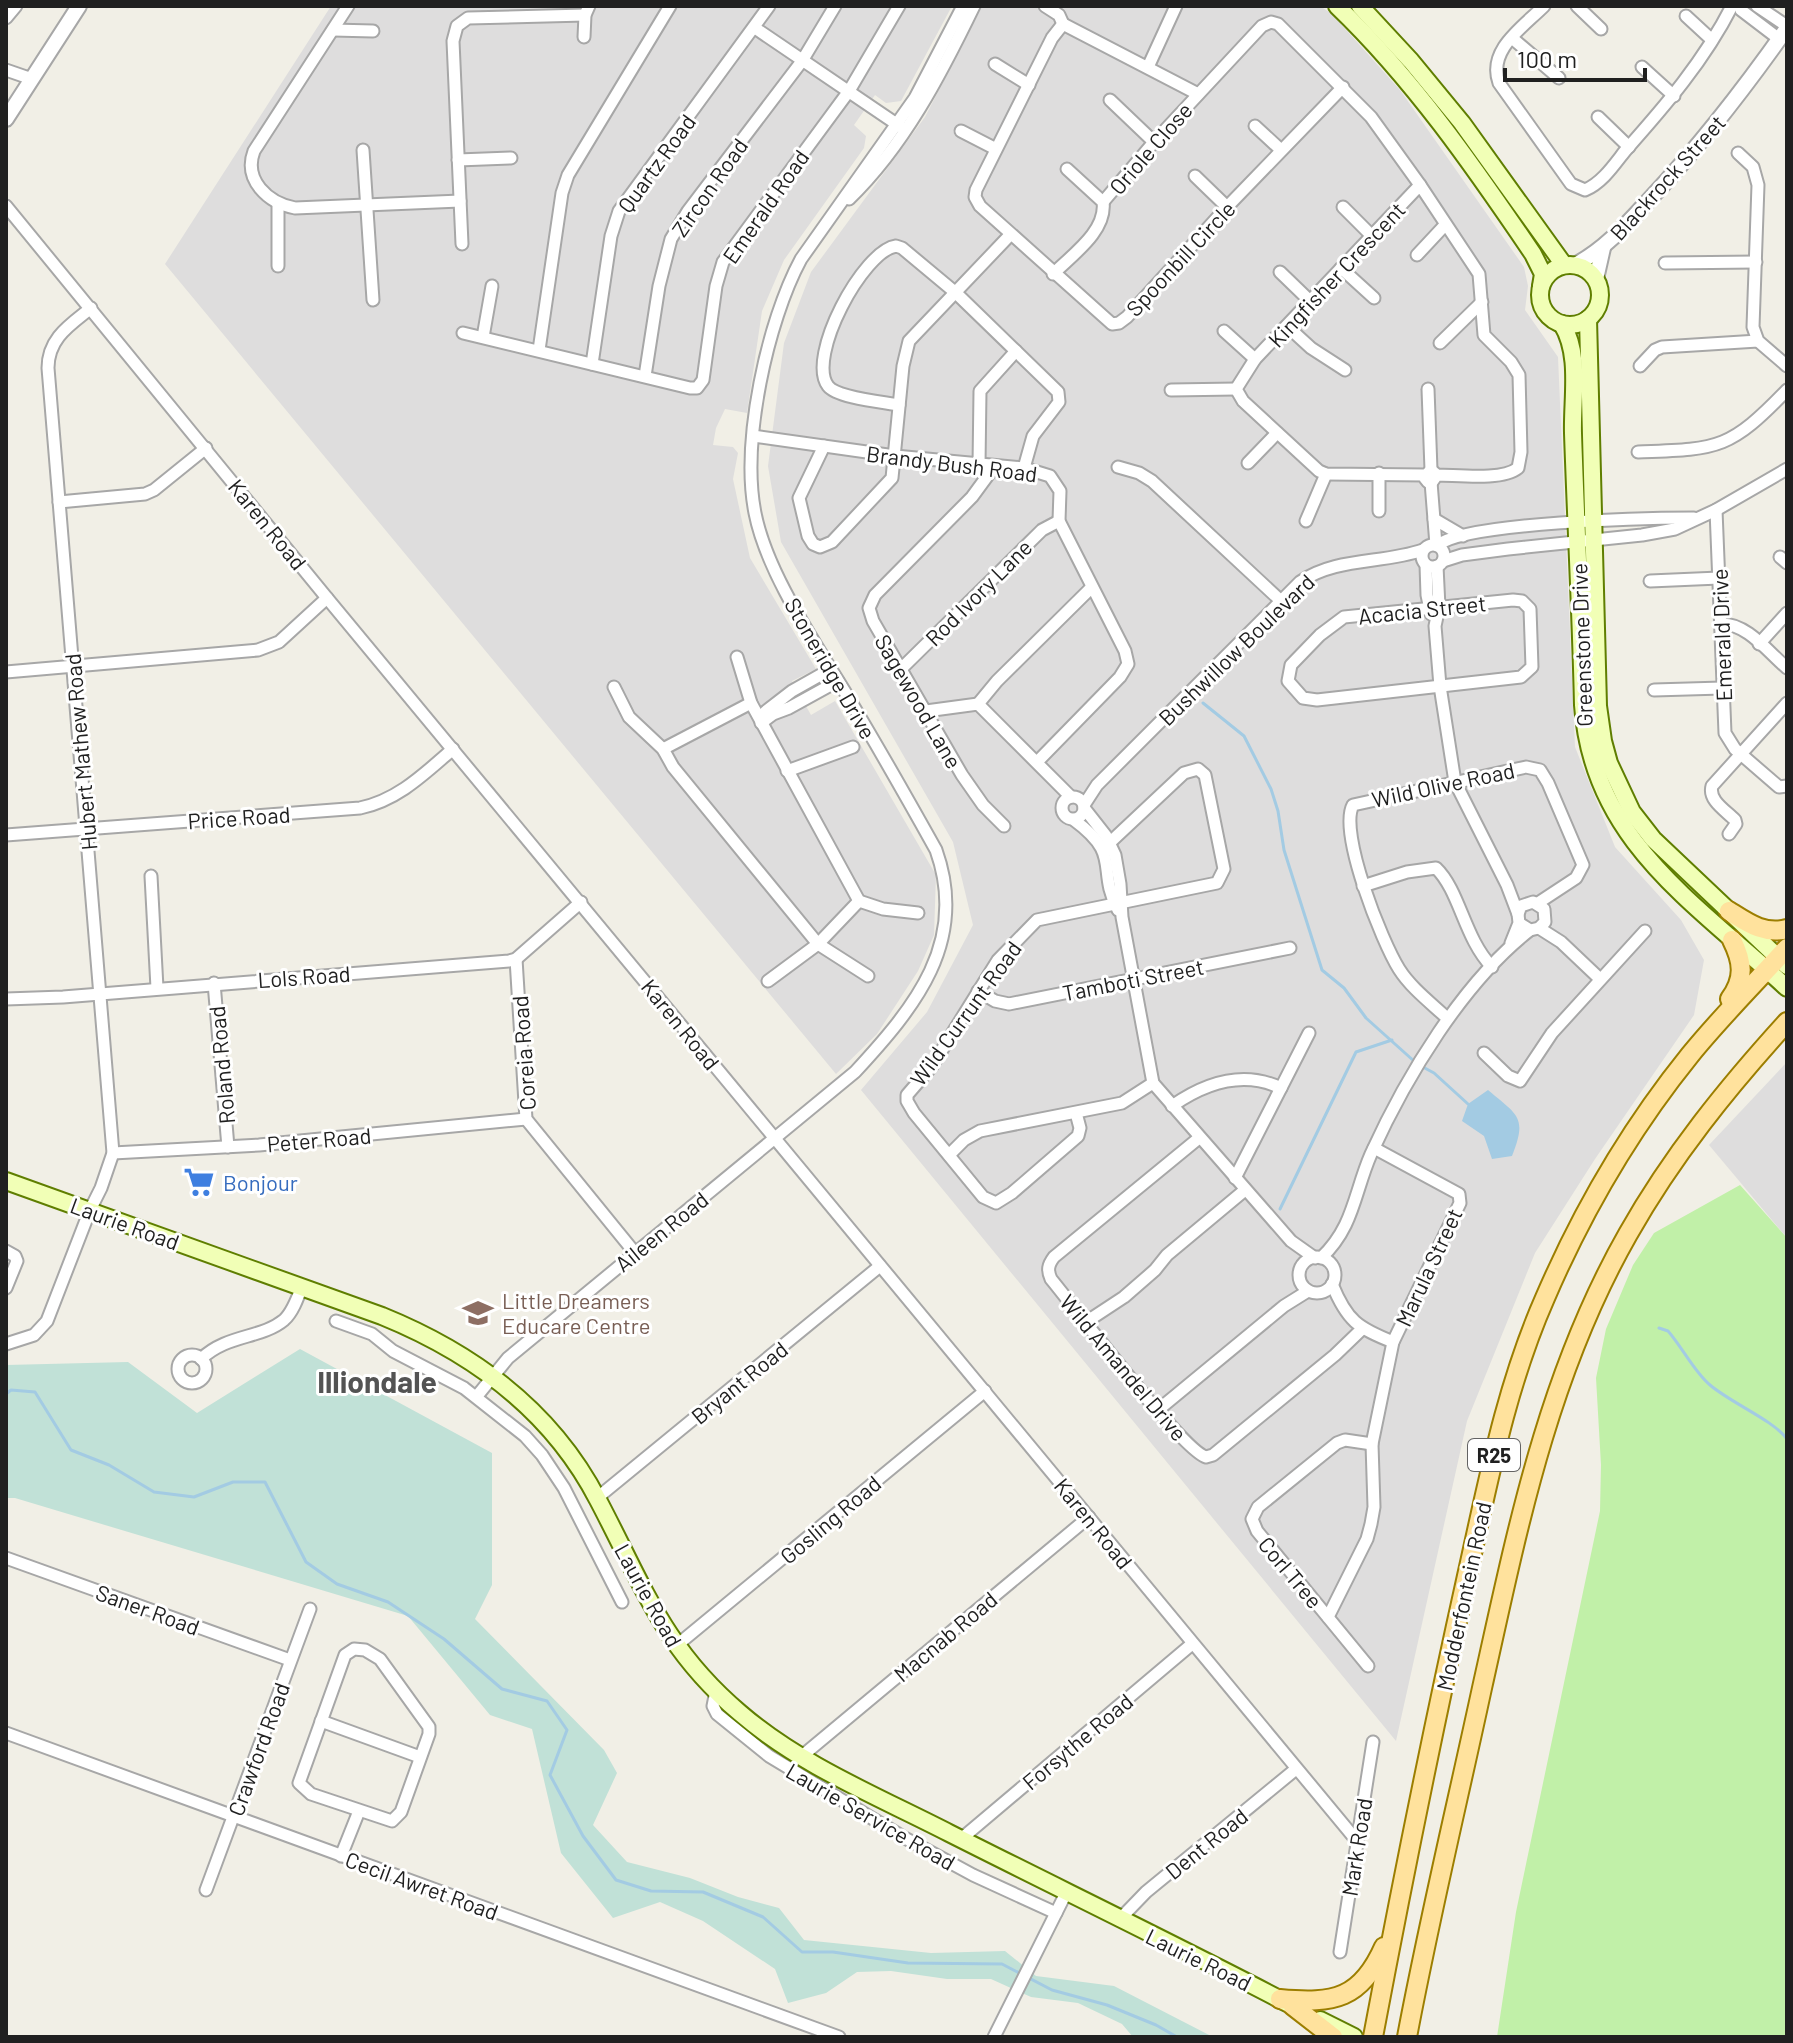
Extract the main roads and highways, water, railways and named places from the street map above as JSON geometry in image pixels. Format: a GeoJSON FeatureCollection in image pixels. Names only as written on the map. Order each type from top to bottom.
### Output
{"type":"FeatureCollection","features":[{"type":"Feature","properties":{"kind":"main road"},"geometry":{"type":"LineString","coordinates":[[1337,6],[1408,81],[1541,267],[1542,305],[1553,320],[1562,324],[1578,324],[1588,319],[1598,307],[1600,298],[1596,279],[1591,272],[1570,265],[1421,72],[1360,6]]}},
{"type":"Feature","properties":{"kind":"main road"},"geometry":{"type":"LineString","coordinates":[[1541,286],[1550,272],[1570,265]]}},
{"type":"Feature","properties":{"kind":"main road","name":"Greenstone Drive"},"geometry":{"type":"LineString","coordinates":[[1588,319],[1584,727],[1593,766],[1616,816],[1645,858],[1732,940],[1780,960]]}},
{"type":"Feature","properties":{"kind":"main road","name":"Greenstone Drive"},"geometry":{"type":"LineString","coordinates":[[1562,324],[1569,335],[1573,356],[1573,431],[1586,521]]}},
{"type":"Feature","properties":{"kind":"main road","name":"Greenstone Drive"},"geometry":{"type":"LineString","coordinates":[[1586,540],[1598,706],[1609,763],[1632,812],[1653,839],[1780,960],[1787,988]]}},
{"type":"Feature","properties":{"kind":"main road"},"geometry":{"type":"LineString","coordinates":[[1729,911],[1761,930],[1777,932],[1787,929]]}},
{"type":"Feature","properties":{"kind":"main road"},"geometry":{"type":"LineString","coordinates":[[1691,1053],[1741,981],[1742,964],[1732,940]]}},
{"type":"Feature","properties":{"kind":"main road","name":"Modderfontein Road"},"geometry":{"type":"LineString","coordinates":[[1373,2037],[1452,1642],[1495,1451],[1544,1299],[1582,1222],[1648,1110],[1691,1053],[1780,960]]}},
{"type":"Feature","properties":{"kind":"main road","name":"Modderfontein Road"},"geometry":{"type":"LineString","coordinates":[[1407,2037],[1515,1541],[1536,1456],[1562,1375],[1626,1236],[1663,1176],[1733,1082],[1787,1022]]}},
{"type":"Feature","properties":{"kind":"main road","name":"Laurie Road"},"geometry":{"type":"LineString","coordinates":[[6,1181],[302,1286],[431,1337],[520,1399],[561,1443],[597,1498],[640,1586],[676,1646],[716,1691],[762,1730],[802,1756],[873,1794],[1354,2037]]}},
{"type":"Feature","properties":{"kind":"main road"},"geometry":{"type":"LineString","coordinates":[[1286,2003],[1329,2001],[1362,1983],[1376,1964],[1396,1917]]}},
{"type":"Feature","properties":{"kind":"main road"},"geometry":{"type":"LineString","coordinates":[[1286,2003],[1333,2037]]}},
{"type":"Feature","properties":{"kind":"waterway"},"geometry":{"type":"LineString","coordinates":[[1203,703],[1244,736],[1271,789],[1284,850],[1322,970],[1344,988],[1366,1018],[1415,1062]]}},
{"type":"Feature","properties":{"kind":"waterway"},"geometry":{"type":"LineString","coordinates":[[1280,1209],[1356,1052],[1392,1040]]}},
{"type":"Feature","properties":{"kind":"waterway"},"geometry":{"type":"LineString","coordinates":[[1421,1066],[1434,1073],[1468,1104]]}},
{"type":"Feature","properties":{"kind":"waterway"},"geometry":{"type":"LineString","coordinates":[[1659,1328],[1668,1331],[1710,1385],[1772,1425],[1787,1439]]}},
{"type":"Feature","properties":{"kind":"waterway"},"geometry":{"type":"LineString","coordinates":[[6,1394],[11,1390],[35,1392],[71,1450],[109,1465],[154,1492],[194,1497],[233,1482],[265,1482],[306,1562],[337,1584],[388,1602],[444,1639],[502,1689],[547,1701],[567,1730],[550,1775],[583,1836],[616,1880],[651,1891],[703,1892],[763,1917],[802,1952],[833,1952],[908,1963],[1002,1964],[1052,1990],[1107,2005],[1177,2037]]}},
{"type":"Feature","properties":{"kind":"place","name":"Bonjour"},"geometry":{"type":"Point","coordinates":[199,1182]}},
{"type":"Feature","properties":{"kind":"place","name":"Little Dreamers Educare Centre"},"geometry":{"type":"Point","coordinates":[478,1313]}},
{"type":"Feature","properties":{"kind":"district","name":"Illiondale"},"geometry":{"type":"Point","coordinates":[377,1381]}}]}
